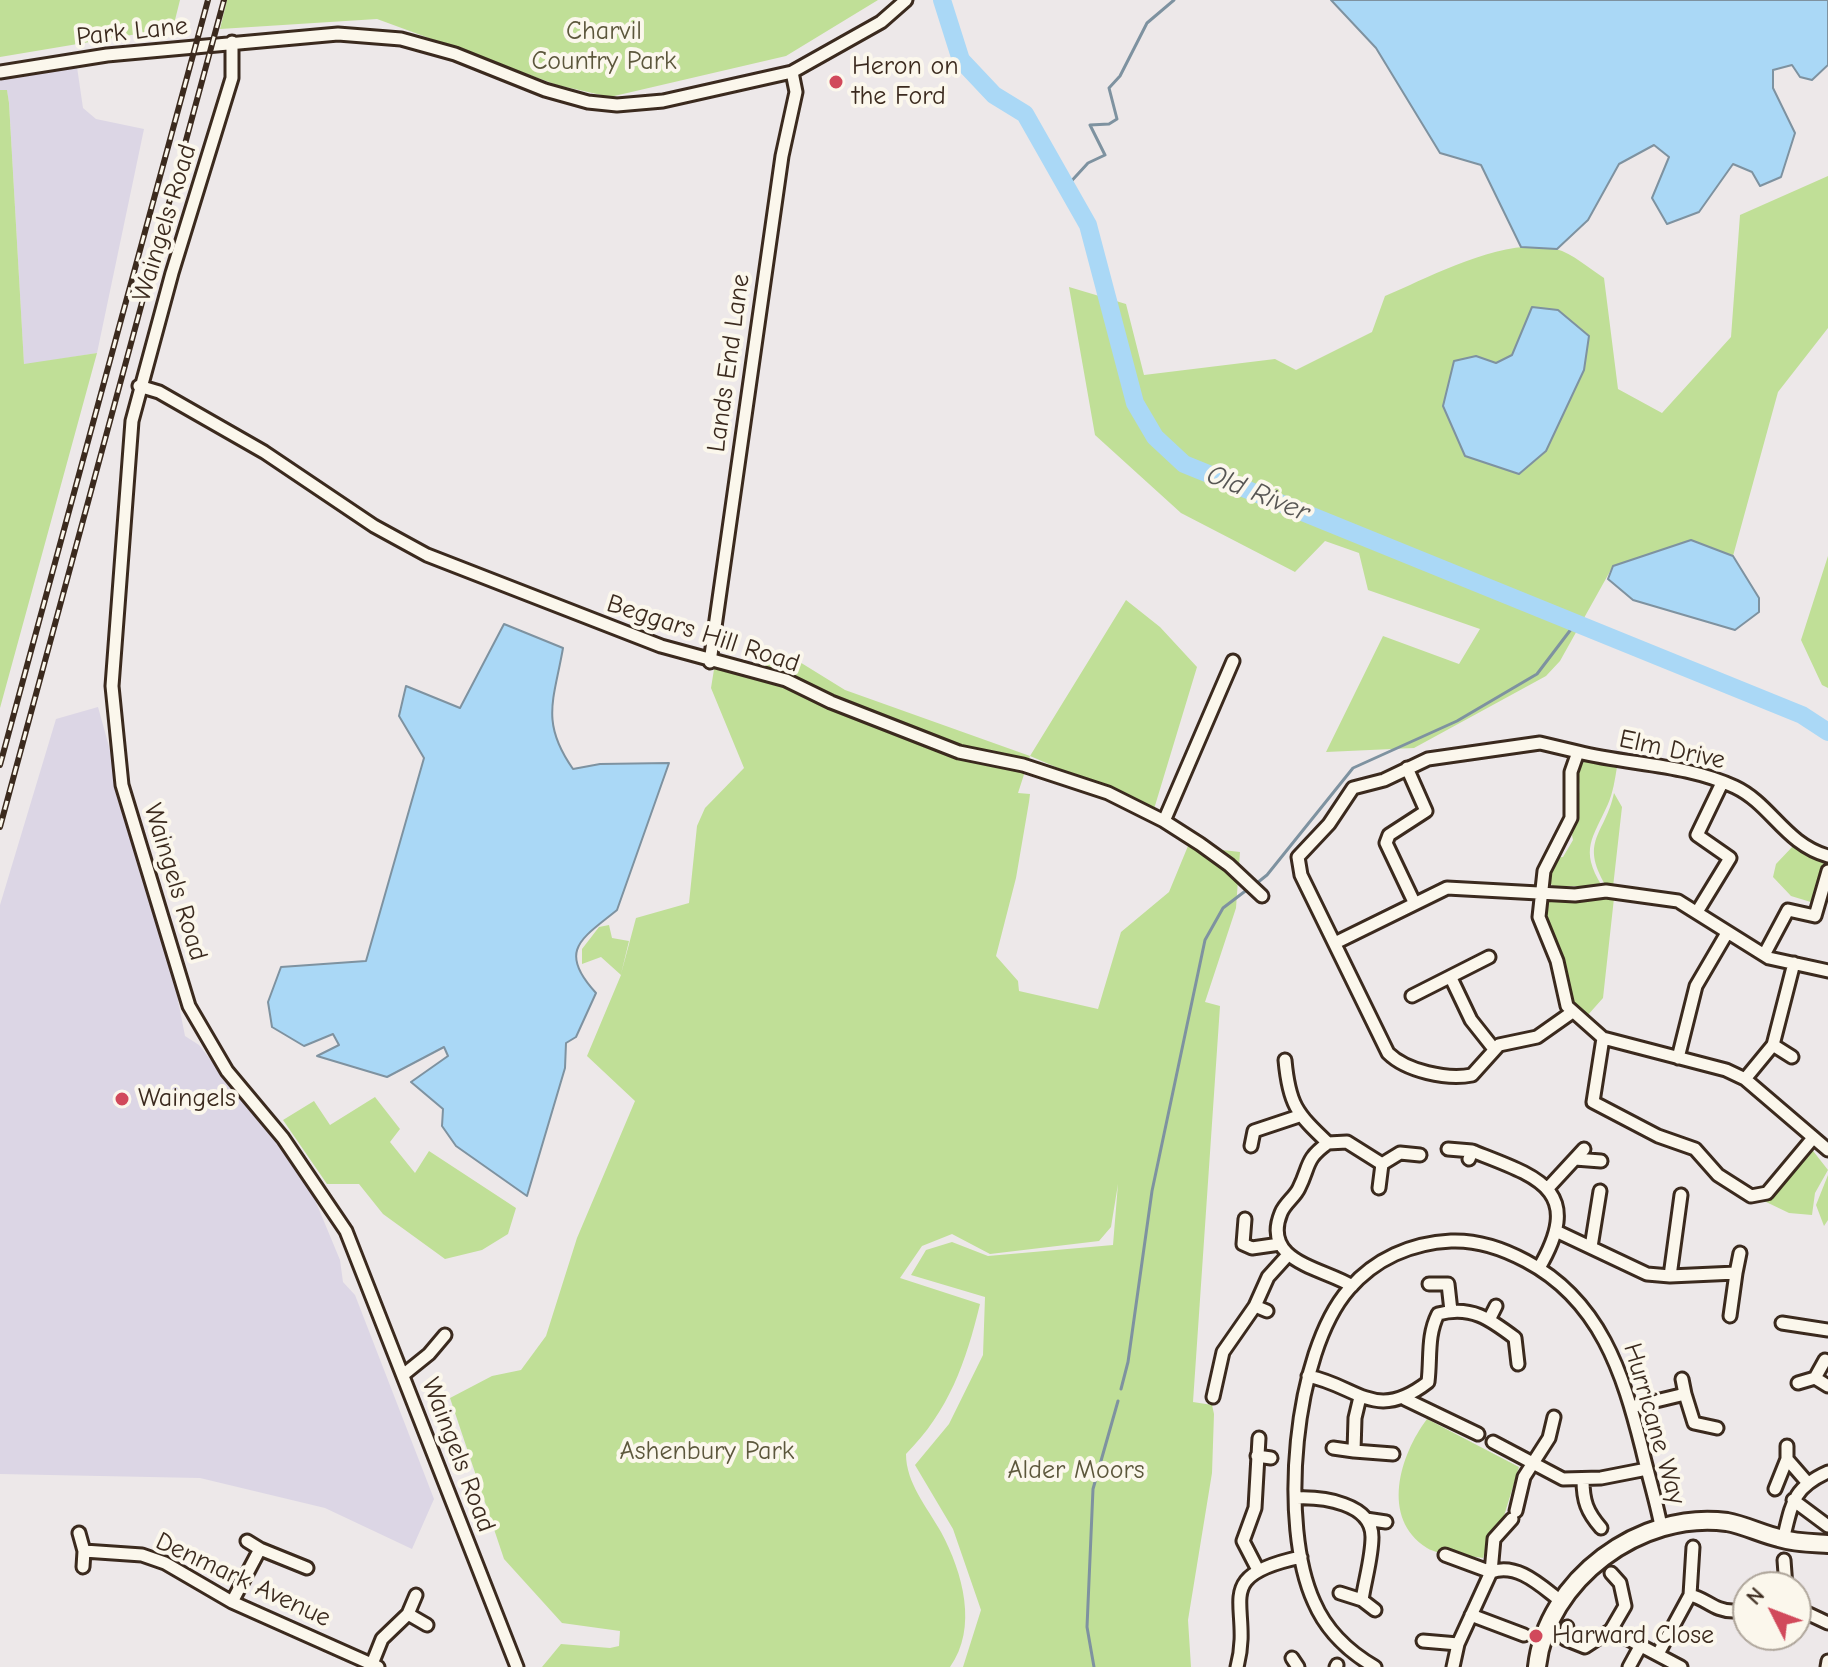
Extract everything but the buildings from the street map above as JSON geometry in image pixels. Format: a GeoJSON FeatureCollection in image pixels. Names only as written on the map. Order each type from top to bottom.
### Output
{"type":"FeatureCollection","features":[{"type":"Feature","properties":{"kind":"street","name":"Park Lane"},"geometry":{"type":"LineString","coordinates":[[0,72],[107,55],[338,34],[401,39],[455,54],[567,97],[617,105],[706,94],[792,72],[881,22],[906,0]]}},
{"type":"Feature","properties":{"kind":"street","name":"Waingels Road"},"geometry":{"type":"LineString","coordinates":[[232,42],[232,78],[139,386],[132,421],[112,686],[122,785],[189,1006],[227,1071],[283,1138],[346,1231],[517,1667]]}},
{"type":"Feature","properties":{"kind":"street","name":"Lands End Lane"},"geometry":{"type":"LineString","coordinates":[[710,662],[777,187],[796,92],[792,72]]}},
{"type":"Feature","properties":{"kind":"street","name":"Beggars Hill Road"},"geometry":{"type":"LineString","coordinates":[[139,386],[159,392],[264,452],[374,526],[427,555],[568,613],[710,662],[786,680],[831,702],[959,752],[1023,765],[1108,793],[1164,821],[1229,865],[1262,896]]}},
{"type":"Feature","properties":{"kind":"street"},"geometry":{"type":"LineString","coordinates":[[1164,821],[1233,661]]}},
{"type":"Feature","properties":{"kind":"street","name":"Elm Drive"},"geometry":{"type":"LineString","coordinates":[[1335,943],[1301,875],[1298,857],[1329,824],[1353,788],[1384,780],[1428,759],[1528,744],[1562,746],[1578,752],[1708,776],[1740,790],[1803,848],[1828,856]]}},
{"type":"Feature","properties":{"kind":"street"},"geometry":{"type":"LineString","coordinates":[[1578,752],[1571,772],[1571,818],[1544,871],[1540,892],[1540,925],[1557,961],[1563,998],[1571,1013],[1603,1038],[1726,1070],[1745,1079],[1828,1150]]}},
{"type":"Feature","properties":{"kind":"street"},"geometry":{"type":"LineString","coordinates":[[1407,768],[1426,811],[1389,835],[1386,843],[1414,902]]}},
{"type":"Feature","properties":{"kind":"street"},"geometry":{"type":"LineString","coordinates":[[1697,912],[1730,858],[1697,835],[1722,783]]}},
{"type":"Feature","properties":{"kind":"street"},"geometry":{"type":"LineString","coordinates":[[1764,955],[1788,910],[1815,916],[1828,871]]}},
{"type":"Feature","properties":{"kind":"street"},"geometry":{"type":"LineString","coordinates":[[1571,1013],[1537,1037],[1504,1042],[1476,1071],[1460,1077],[1398,1061],[1388,1053],[1335,943],[1440,890],[1457,887],[1575,895],[1606,891],[1672,899],[1764,955],[1828,971]]}},
{"type":"Feature","properties":{"kind":"street"},"geometry":{"type":"LineString","coordinates":[[1678,1058],[1696,986],[1727,933]]}},
{"type":"Feature","properties":{"kind":"street"},"geometry":{"type":"LineString","coordinates":[[1412,996],[1489,957]]}},
{"type":"Feature","properties":{"kind":"street"},"geometry":{"type":"LineString","coordinates":[[1745,1079],[1773,1045],[1794,963]]}},
{"type":"Feature","properties":{"kind":"street"},"geometry":{"type":"LineString","coordinates":[[1451,978],[1471,1020],[1494,1049]]}},
{"type":"Feature","properties":{"kind":"street"},"geometry":{"type":"LineString","coordinates":[[1603,1038],[1593,1102],[1658,1136],[1695,1149],[1718,1175],[1751,1196],[1767,1193],[1813,1138]]}},
{"type":"Feature","properties":{"kind":"street"},"geometry":{"type":"LineString","coordinates":[[1773,1045],[1792,1057]]}},
{"type":"Feature","properties":{"kind":"street"},"geometry":{"type":"LineString","coordinates":[[1285,1060],[1288,1095],[1299,1116],[1328,1143]]}},
{"type":"Feature","properties":{"kind":"street"},"geometry":{"type":"LineString","coordinates":[[1251,1146],[1254,1131],[1299,1116]]}},
{"type":"Feature","properties":{"kind":"street"},"geometry":{"type":"LineString","coordinates":[[1352,1286],[1332,1274],[1303,1266],[1287,1256],[1276,1229],[1282,1210],[1299,1188],[1305,1166],[1328,1143],[1347,1142],[1382,1164]]}},
{"type":"Feature","properties":{"kind":"street"},"geometry":{"type":"LineString","coordinates":[[1448,1149],[1470,1155],[1496,1155],[1548,1188],[1556,1210],[1558,1232],[1539,1268]]}},
{"type":"Feature","properties":{"kind":"street"},"geometry":{"type":"LineString","coordinates":[[1548,1188],[1569,1160],[1584,1149]]}},
{"type":"Feature","properties":{"kind":"street"},"geometry":{"type":"LineString","coordinates":[[1382,1164],[1400,1153],[1420,1155]]}},
{"type":"Feature","properties":{"kind":"street"},"geometry":{"type":"LineString","coordinates":[[1569,1160],[1601,1161]]}},
{"type":"Feature","properties":{"kind":"street"},"geometry":{"type":"LineString","coordinates":[[1379,1188],[1382,1164]]}},
{"type":"Feature","properties":{"kind":"street"},"geometry":{"type":"LineString","coordinates":[[1591,1247],[1600,1191]]}},
{"type":"Feature","properties":{"kind":"street"},"geometry":{"type":"LineString","coordinates":[[1670,1276],[1666,1248],[1681,1195]]}},
{"type":"Feature","properties":{"kind":"street"},"geometry":{"type":"LineString","coordinates":[[1245,1219],[1238,1245],[1252,1248],[1280,1244]]}},
{"type":"Feature","properties":{"kind":"street"},"geometry":{"type":"LineString","coordinates":[[1558,1232],[1647,1274],[1736,1273]]}},
{"type":"Feature","properties":{"kind":"street","name":"Hurricane Way"},"geometry":{"type":"LineString","coordinates":[[1375,1667],[1344,1644],[1319,1613],[1301,1557],[1297,1498],[1300,1419],[1308,1376],[1324,1330],[1352,1286],[1388,1257],[1433,1242],[1482,1244],[1539,1268],[1573,1296],[1604,1335],[1631,1407],[1661,1526]]}},
{"type":"Feature","properties":{"kind":"street"},"geometry":{"type":"LineString","coordinates":[[1730,1316],[1740,1253]]}},
{"type":"Feature","properties":{"kind":"street"},"geometry":{"type":"LineString","coordinates":[[1213,1397],[1223,1352],[1255,1306],[1268,1277],[1287,1256]]}},
{"type":"Feature","properties":{"kind":"street"},"geometry":{"type":"LineString","coordinates":[[1429,1284],[1454,1282],[1451,1311]]}},
{"type":"Feature","properties":{"kind":"street"},"geometry":{"type":"LineString","coordinates":[[1255,1306],[1267,1311]]}},
{"type":"Feature","properties":{"kind":"street"},"geometry":{"type":"LineString","coordinates":[[1405,1399],[1428,1382],[1432,1350],[1429,1332],[1438,1314],[1451,1311],[1493,1312],[1515,1338],[1518,1364]]}},
{"type":"Feature","properties":{"kind":"street"},"geometry":{"type":"LineString","coordinates":[[1782,1323],[1828,1330]]}},
{"type":"Feature","properties":{"kind":"street"},"geometry":{"type":"LineString","coordinates":[[403,1375],[429,1354],[445,1335]]}},
{"type":"Feature","properties":{"kind":"street"},"geometry":{"type":"LineString","coordinates":[[1798,1383],[1815,1378],[1825,1360]]}},
{"type":"Feature","properties":{"kind":"street"},"geometry":{"type":"LineString","coordinates":[[1308,1376],[1360,1397],[1405,1399],[1478,1434]]}},
{"type":"Feature","properties":{"kind":"street"},"geometry":{"type":"LineString","coordinates":[[1815,1378],[1828,1386]]}},
{"type":"Feature","properties":{"kind":"street"},"geometry":{"type":"LineString","coordinates":[[1682,1379],[1694,1423],[1717,1428]]}},
{"type":"Feature","properties":{"kind":"street"},"geometry":{"type":"LineString","coordinates":[[1631,1407],[1685,1394]]}},
{"type":"Feature","properties":{"kind":"street"},"geometry":{"type":"LineString","coordinates":[[1354,1451],[1355,1418],[1360,1397]]}},
{"type":"Feature","properties":{"kind":"street"},"geometry":{"type":"LineString","coordinates":[[1453,1667],[1458,1644],[1491,1572],[1494,1539],[1514,1515],[1524,1477],[1549,1438],[1554,1417]]}},
{"type":"Feature","properties":{"kind":"street"},"geometry":{"type":"LineString","coordinates":[[1258,1570],[1243,1541],[1255,1508],[1259,1438]]}},
{"type":"Feature","properties":{"kind":"street"},"geometry":{"type":"LineString","coordinates":[[1493,1442],[1563,1479],[1583,1480],[1647,1469]]}},
{"type":"Feature","properties":{"kind":"street"},"geometry":{"type":"LineString","coordinates":[[1333,1448],[1393,1454]]}},
{"type":"Feature","properties":{"kind":"street"},"geometry":{"type":"LineString","coordinates":[[1775,1489],[1787,1453],[1807,1482]]}},
{"type":"Feature","properties":{"kind":"street"},"geometry":{"type":"LineString","coordinates":[[1257,1456],[1271,1458]]}},
{"type":"Feature","properties":{"kind":"street"},"geometry":{"type":"LineString","coordinates":[[1783,1540],[1793,1500],[1807,1482],[1828,1472]]}},
{"type":"Feature","properties":{"kind":"street"},"geometry":{"type":"LineString","coordinates":[[1583,1480],[1583,1499],[1589,1515],[1601,1528]]}},
{"type":"Feature","properties":{"kind":"street"},"geometry":{"type":"LineString","coordinates":[[1297,1498],[1334,1500],[1366,1519],[1386,1522]]}},
{"type":"Feature","properties":{"kind":"street"},"geometry":{"type":"LineString","coordinates":[[1793,1500],[1828,1526]]}},
{"type":"Feature","properties":{"kind":"street"},"geometry":{"type":"LineString","coordinates":[[1362,1600],[1372,1536],[1366,1519]]}},
{"type":"Feature","properties":{"kind":"street"},"geometry":{"type":"LineString","coordinates":[[1537,1667],[1545,1633],[1562,1602],[1606,1556],[1637,1535],[1661,1526],[1690,1521],[1727,1522],[1783,1540],[1828,1544]]}},
{"type":"Feature","properties":{"kind":"street"},"geometry":{"type":"LineString","coordinates":[[79,1533],[84,1551],[83,1567]]}},
{"type":"Feature","properties":{"kind":"street"},"geometry":{"type":"LineString","coordinates":[[247,1541],[307,1568]]}},
{"type":"Feature","properties":{"kind":"street"},"geometry":{"type":"LineString","coordinates":[[1658,1654],[1690,1595],[1693,1547]]}},
{"type":"Feature","properties":{"kind":"street"},"geometry":{"type":"LineString","coordinates":[[232,1602],[260,1549]]}},
{"type":"Feature","properties":{"kind":"street","name":"Denmark Avenue"},"geometry":{"type":"LineString","coordinates":[[84,1551],[142,1555],[165,1563],[232,1602],[375,1666]]}},
{"type":"Feature","properties":{"kind":"street"},"geometry":{"type":"LineString","coordinates":[[1445,1555],[1491,1572],[1500,1569],[1515,1571],[1562,1602]]}},
{"type":"Feature","properties":{"kind":"street"},"geometry":{"type":"LineString","coordinates":[[1237,1667],[1241,1644],[1238,1601],[1245,1583],[1258,1570],[1301,1557]]}},
{"type":"Feature","properties":{"kind":"street"},"geometry":{"type":"LineString","coordinates":[[1784,1560],[1785,1571]]}},
{"type":"Feature","properties":{"kind":"street"},"geometry":{"type":"LineString","coordinates":[[1567,1627],[1565,1639],[1585,1647],[1611,1630],[1625,1606],[1620,1583],[1611,1573]]}},
{"type":"Feature","properties":{"kind":"street"},"geometry":{"type":"LineString","coordinates":[[1340,1593],[1362,1600],[1375,1610]]}},
{"type":"Feature","properties":{"kind":"street"},"geometry":{"type":"LineString","coordinates":[[375,1666],[382,1639],[408,1614],[416,1595]]}},
{"type":"Feature","properties":{"kind":"street"},"geometry":{"type":"LineString","coordinates":[[1690,1595],[1700,1597],[1716,1611],[1732,1611]]}},
{"type":"Feature","properties":{"kind":"street"},"geometry":{"type":"LineString","coordinates":[[408,1614],[427,1625]]}},
{"type":"Feature","properties":{"kind":"street"},"geometry":{"type":"LineString","coordinates":[[1471,1615],[1524,1635]]}},
{"type":"Feature","properties":{"kind":"street"},"geometry":{"type":"LineString","coordinates":[[1611,1630],[1681,1667]]}},
{"type":"Feature","properties":{"kind":"street"},"geometry":{"type":"LineString","coordinates":[[1423,1641],[1458,1644]]}},
{"type":"Feature","properties":{"kind":"street"},"geometry":{"type":"LineString","coordinates":[[1629,1667],[1641,1645]]}},
{"type":"Feature","properties":{"kind":"shaded area"},"geometry":{"type":"Polygon","coordinates":[[[77,67],[83,108],[96,119],[144,129],[97,353],[24,365],[9,103],[7,91],[0,90],[0,79],[77,67]]]}},
{"type":"Feature","properties":{"kind":"shaded area","name":"Waingels"},"geometry":{"type":"Polygon","coordinates":[[[98,707],[174,980],[185,1036],[199,1045],[308,1183],[340,1260],[343,1282],[355,1295],[434,1499],[412,1549],[325,1508],[200,1478],[0,1474],[0,905],[56,719],[98,707]]]}},
{"type":"Feature","properties":{"kind":"green space"},"geometry":{"type":"Polygon","coordinates":[[[0,0],[180,0],[173,28],[0,57],[0,0]]]}},
{"type":"Feature","properties":{"kind":"green space","name":"Charvil Country Park"},"geometry":{"type":"Polygon","coordinates":[[[227,0],[878,0],[786,56],[610,97],[557,85],[377,19],[220,29],[227,0]]]}},
{"type":"Feature","properties":{"kind":"green space"},"geometry":{"type":"Polygon","coordinates":[[[0,90],[7,90],[9,103],[24,364],[97,353],[0,708],[0,90]]]}},
{"type":"Feature","properties":{"kind":"green space"},"geometry":{"type":"Polygon","coordinates":[[[1828,176],[1828,328],[1778,392],[1733,556],[1690,540],[1613,566],[1560,661],[1546,676],[1414,748],[1326,752],[1383,636],[1459,664],[1480,629],[1368,590],[1359,553],[1325,541],[1295,572],[1181,513],[1095,435],[1069,287],[1126,304],[1144,375],[1275,359],[1296,370],[1372,332],[1385,296],[1469,260],[1536,246],[1562,251],[1604,278],[1618,389],[1662,413],[1731,337],[1740,215],[1828,176]]]}},
{"type":"Feature","properties":{"kind":"green space"},"geometry":{"type":"Polygon","coordinates":[[[1828,556],[1828,688],[1822,685],[1801,640],[1828,556]]]}},
{"type":"Feature","properties":{"kind":"green space"},"geometry":{"type":"Polygon","coordinates":[[[1126,600],[1160,627],[1197,667],[1154,809],[1030,756],[1126,600]]]}},
{"type":"Feature","properties":{"kind":"green space","name":"Ashenbury Park"},"geometry":{"type":"Polygon","coordinates":[[[790,656],[845,690],[1030,756],[1018,793],[1030,794],[1029,802],[1016,878],[996,956],[1018,981],[1019,991],[1098,1009],[1121,932],[1169,892],[1188,846],[1240,852],[1236,908],[1205,1002],[1220,1006],[1193,1402],[1212,1405],[1214,1414],[1212,1473],[1188,1620],[1191,1667],[963,1667],[981,1610],[953,1529],[915,1465],[949,1424],[983,1355],[985,1297],[911,1275],[926,1250],[952,1242],[988,1256],[1113,1245],[1118,1184],[1111,1227],[1099,1241],[990,1254],[952,1234],[922,1246],[900,1278],[980,1304],[954,1385],[934,1421],[906,1454],[913,1485],[949,1548],[961,1582],[964,1635],[950,1667],[542,1667],[561,1644],[619,1646],[620,1631],[562,1623],[504,1559],[450,1398],[492,1376],[521,1370],[546,1336],[577,1238],[635,1101],[587,1056],[621,975],[601,957],[582,964],[582,949],[599,927],[609,925],[612,938],[629,941],[621,974],[636,918],[689,903],[697,826],[705,808],[744,768],[711,688],[716,657],[756,667],[790,656]]]}},
{"type":"Feature","properties":{"kind":"green space"},"geometry":{"type":"Polygon","coordinates":[[[1585,760],[1617,767],[1610,800],[1591,844],[1591,862],[1602,886],[1553,886],[1546,879],[1555,858],[1563,857],[1573,840],[1579,797],[1576,773],[1585,760]]]}},
{"type":"Feature","properties":{"kind":"green space"},"geometry":{"type":"Polygon","coordinates":[[[1614,793],[1622,807],[1613,887],[1606,886],[1598,871],[1594,847],[1614,793]]]}},
{"type":"Feature","properties":{"kind":"green space"},"geometry":{"type":"Polygon","coordinates":[[[1794,845],[1824,862],[1814,903],[1791,896],[1773,877],[1776,864],[1794,845]]]}},
{"type":"Feature","properties":{"kind":"green space"},"geometry":{"type":"Polygon","coordinates":[[[1547,897],[1614,898],[1603,998],[1587,1016],[1571,1003],[1554,937],[1543,918],[1547,897]]]}},
{"type":"Feature","properties":{"kind":"green space"},"geometry":{"type":"Polygon","coordinates":[[[375,1097],[400,1129],[390,1142],[415,1173],[429,1151],[516,1208],[508,1234],[482,1250],[445,1259],[383,1214],[359,1184],[327,1184],[283,1120],[314,1101],[330,1125],[375,1097]]]}},
{"type":"Feature","properties":{"kind":"green space"},"geometry":{"type":"Polygon","coordinates":[[[1810,1147],[1828,1170],[1815,1193],[1812,1215],[1789,1213],[1762,1200],[1785,1183],[1810,1147]]]}},
{"type":"Feature","properties":{"kind":"green space"},"geometry":{"type":"Polygon","coordinates":[[[1828,1175],[1828,1220],[1824,1226],[1816,1205],[1828,1175]]]}},
{"type":"Feature","properties":{"kind":"green space"},"geometry":{"type":"Polygon","coordinates":[[[1427,1419],[1519,1467],[1504,1516],[1489,1538],[1483,1558],[1433,1551],[1412,1535],[1403,1520],[1399,1486],[1403,1468],[1409,1450],[1427,1419]]]}},
{"type":"Feature","properties":{"kind":"water"},"geometry":{"type":"Polygon","coordinates":[[[1331,0],[1828,0],[1828,65],[1812,80],[1800,77],[1792,65],[1773,70],[1773,88],[1795,133],[1781,177],[1760,186],[1752,172],[1733,164],[1699,212],[1667,224],[1652,198],[1669,157],[1654,145],[1619,164],[1588,220],[1557,249],[1521,247],[1481,165],[1440,153],[1376,48],[1331,0]]]}},
{"type":"Feature","properties":{"kind":"water"},"geometry":{"type":"Polygon","coordinates":[[[1532,307],[1558,310],[1589,336],[1584,370],[1546,451],[1519,474],[1465,456],[1443,406],[1454,361],[1476,356],[1496,363],[1512,355],[1532,307]]]}},
{"type":"Feature","properties":{"kind":"water"},"geometry":{"type":"Polygon","coordinates":[[[1691,540],[1733,556],[1759,598],[1759,612],[1735,630],[1633,600],[1608,579],[1613,566],[1691,540]]]}},
{"type":"Feature","properties":{"kind":"water"},"geometry":{"type":"Polygon","coordinates":[[[504,624],[563,648],[552,710],[553,724],[556,738],[573,769],[600,764],[669,763],[617,910],[585,937],[576,955],[584,978],[596,993],[576,1037],[566,1043],[565,1068],[527,1196],[456,1146],[442,1126],[443,1109],[411,1082],[448,1056],[444,1047],[387,1077],[317,1056],[339,1045],[333,1034],[304,1046],[272,1027],[268,1002],[281,967],[366,961],[424,758],[399,716],[406,686],[460,708],[504,624]]]}},
{"type":"Feature","properties":{"kind":"waterway","name":"Old River"},"geometry":{"type":"LineString","coordinates":[[942,0],[961,60],[994,95],[1025,114],[1088,225],[1135,403],[1155,437],[1184,464],[1802,715],[1828,732]]}},
{"type":"Feature","properties":{"kind":"waterway"},"geometry":{"type":"LineString","coordinates":[[1066,187],[1088,163],[1105,155],[1090,125],[1109,124],[1117,119],[1109,88],[1120,76],[1147,23],[1174,0]]}},
{"type":"Feature","properties":{"kind":"waterway"},"geometry":{"type":"LineString","coordinates":[[1257,883],[1267,875],[1353,768],[1457,721],[1537,674],[1575,624]]}},
{"type":"Feature","properties":{"kind":"waterway"},"geometry":{"type":"LineString","coordinates":[[1121,1389],[1128,1362],[1152,1191],[1205,940],[1223,908],[1248,889]]}},
{"type":"Feature","properties":{"kind":"waterway"},"geometry":{"type":"LineString","coordinates":[[1094,1667],[1087,1627],[1093,1489],[1118,1401]]}},
{"type":"Feature","properties":{"kind":"railway"},"geometry":{"type":"LineString","coordinates":[[0,765],[208,0]]}},
{"type":"Feature","properties":{"kind":"railway"},"geometry":{"type":"LineString","coordinates":[[0,827],[224,0]]}},
{"type":"Feature","properties":{"kind":"place","name":"Heron on the Ford"},"geometry":{"type":"Point","coordinates":[836,82]}},
{"type":"Feature","properties":{"kind":"place","name":"Waingels"},"geometry":{"type":"Point","coordinates":[122,1099]}},
{"type":"Feature","properties":{"kind":"place","name":"Harward Close"},"geometry":{"type":"Point","coordinates":[1536,1636]}},
{"type":"Feature","properties":{"kind":"park label","name":"Alder Moors"},"geometry":{"type":"Point","coordinates":[1076,1471]}}]}
